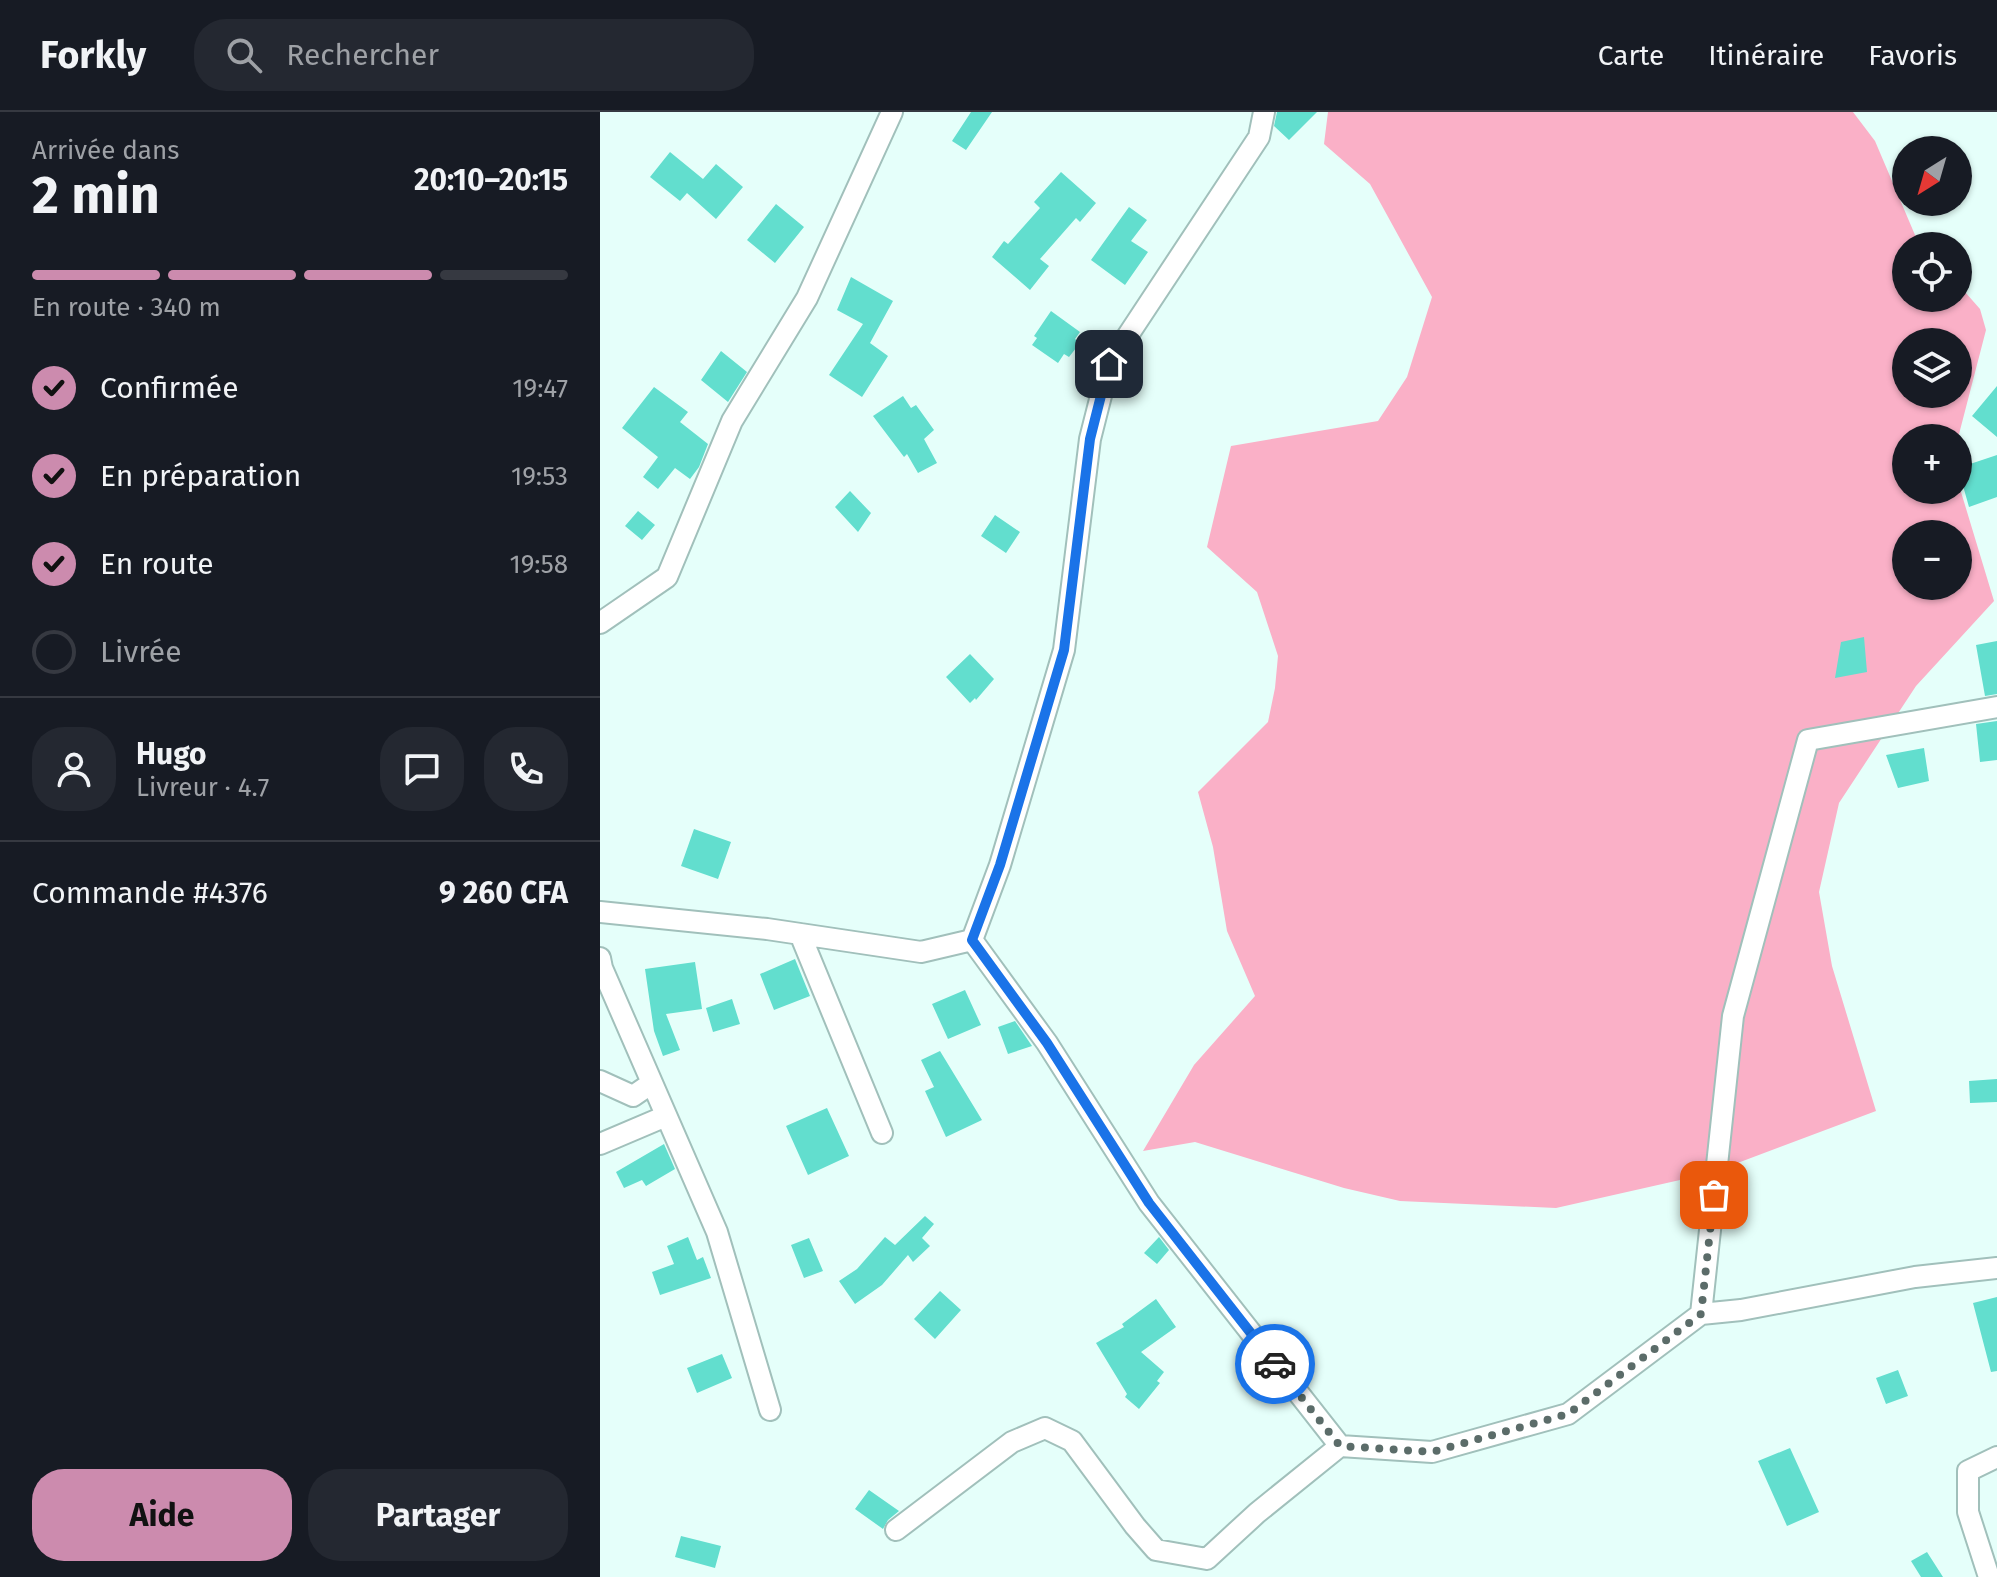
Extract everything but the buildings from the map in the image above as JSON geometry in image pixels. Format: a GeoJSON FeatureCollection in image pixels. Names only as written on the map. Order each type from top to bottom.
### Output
{"type":"FeatureCollection","features":[{"type":"Feature","properties":{"kind":"street"},"geometry":{"type":"LineString","coordinates":[[600,623],[667,577],[732,421],[807,298],[892,112]]}},
{"type":"Feature","properties":{"kind":"street"},"geometry":{"type":"LineString","coordinates":[[972,940],[1000,865],[1064,650],[1090,439],[1109,364],[1259,137],[1264,112]]}},
{"type":"Feature","properties":{"kind":"street"},"geometry":{"type":"LineString","coordinates":[[1701,1314],[1733,1016],[1808,740],[1997,707]]}},
{"type":"Feature","properties":{"kind":"street"},"geometry":{"type":"LineString","coordinates":[[600,912],[800,934],[921,952],[972,940]]}},
{"type":"Feature","properties":{"kind":"street"},"geometry":{"type":"LineString","coordinates":[[800,934],[882,1133]]}},
{"type":"Feature","properties":{"kind":"street"},"geometry":{"type":"LineString","coordinates":[[972,940],[1047,1043],[1149,1203],[1340,1446]]}},
{"type":"Feature","properties":{"kind":"street"},"geometry":{"type":"LineString","coordinates":[[600,958],[717,1232],[770,1410]]}},
{"type":"Feature","properties":{"kind":"street"},"geometry":{"type":"LineString","coordinates":[[600,1081],[633,1096],[652,1083]]}},
{"type":"Feature","properties":{"kind":"street"},"geometry":{"type":"LineString","coordinates":[[600,1144],[666,1116]]}},
{"type":"Feature","properties":{"kind":"street"},"geometry":{"type":"LineString","coordinates":[[896,1530],[1012,1442],[1045,1428],[1072,1441],[1156,1550],[1207,1559],[1257,1513],[1340,1446],[1432,1452],[1568,1414],[1701,1314],[1741,1310],[1915,1277],[1997,1268]]}},
{"type":"Feature","properties":{"kind":"street"},"geometry":{"type":"LineString","coordinates":[[1989,1577],[1968,1512],[1968,1471],[1997,1457]]}},
{"type":"Feature","properties":{"kind":"shaded area"},"geometry":{"type":"Polygon","coordinates":[[[1328,112],[1853,112],[1875,141],[1892,181],[1892,216],[1907,216],[1914,232],[1892,232],[1892,312],[1972,312],[1972,300],[1980,309],[1986,330],[1972,384],[1972,328],[1892,328],[1892,408],[1966,408],[1962,424],[1892,424],[1892,504],[1965,504],[1969,520],[1892,520],[1892,600],[1972,600],[1972,528],[1994,601],[1916,686],[1839,803],[1819,892],[1832,966],[1876,1111],[1711,1173],[1556,1208],[1400,1201],[1344,1188],[1195,1142],[1143,1151],[1194,1065],[1255,996],[1227,931],[1213,847],[1198,792],[1268,722],[1275,688],[1278,656],[1257,592],[1207,547],[1231,446],[1378,421],[1407,377],[1432,297],[1370,184],[1324,144],[1328,112]]]}},
{"type":"Feature","properties":{"kind":"way so far"},"geometry":{"type":"LineString","coordinates":[[1275,1364],[1340,1446],[1432,1452],[1568,1414],[1701,1314],[1714,1195]]}},
{"type":"Feature","properties":{"kind":"route"},"geometry":{"type":"LineString","coordinates":[[1109,364],[1090,439],[1064,650],[1000,865],[972,940],[1047,1043],[1149,1203],[1275,1364]]}}]}
